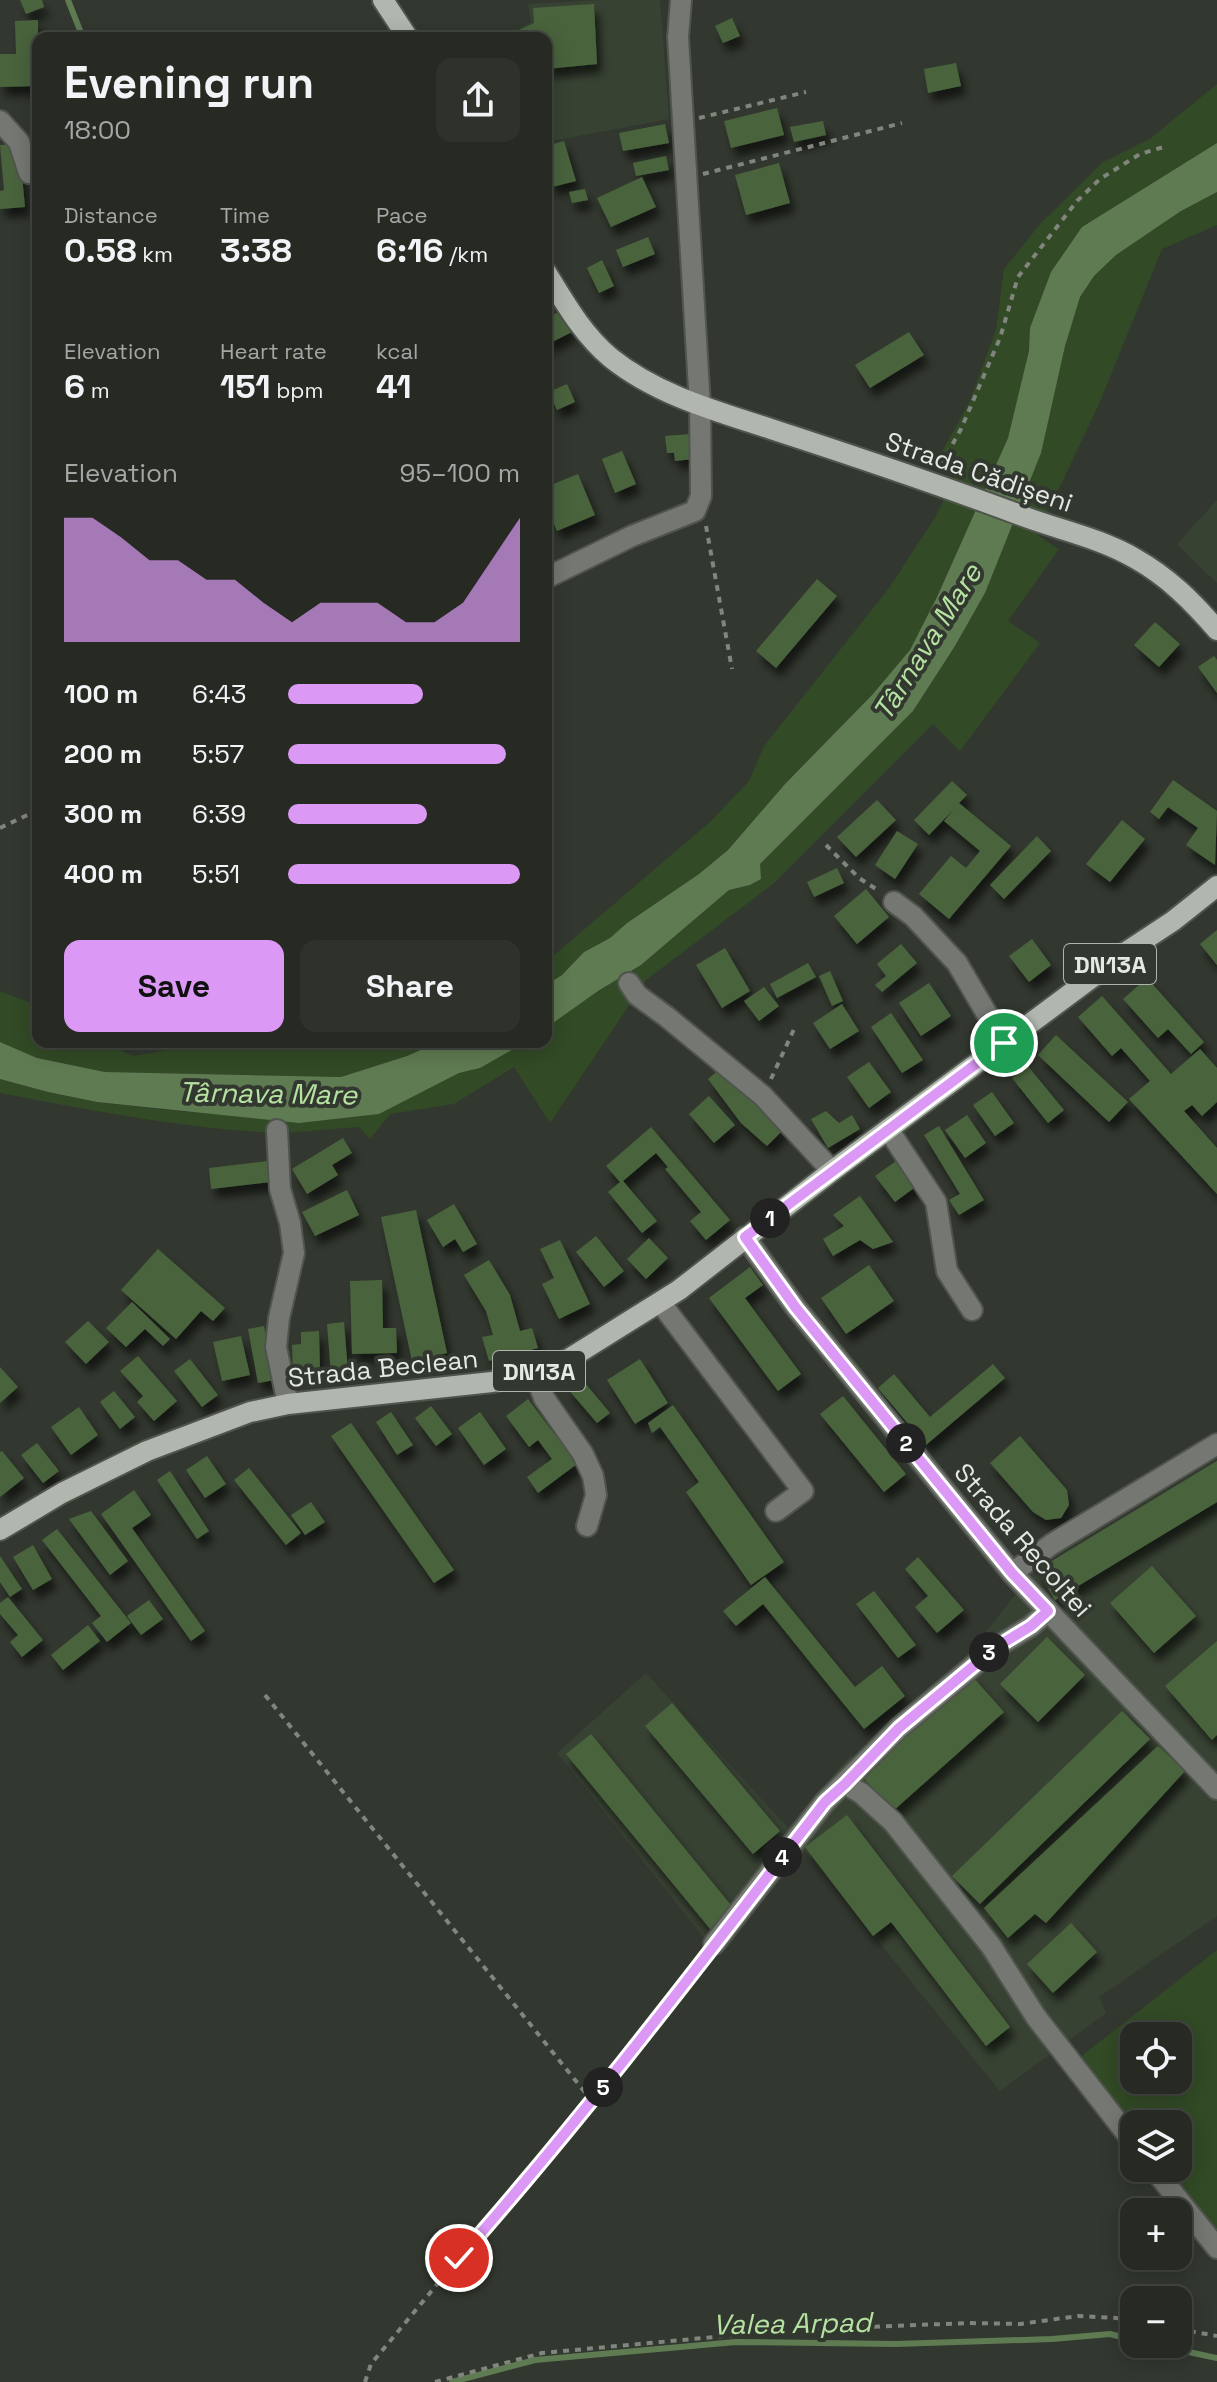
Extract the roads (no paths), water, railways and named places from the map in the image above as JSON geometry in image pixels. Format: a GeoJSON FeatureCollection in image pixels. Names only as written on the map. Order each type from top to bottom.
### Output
{"type":"FeatureCollection","features":[{"type":"Feature","properties":{"kind":"main road"},"geometry":{"type":"LineString","coordinates":[[383,0],[404,32]]}},
{"type":"Feature","properties":{"kind":"main road","name":"Strada Cădișeni"},"geometry":{"type":"LineString","coordinates":[[552,281],[580,325],[609,356],[648,382],[700,406],[932,481],[1111,545],[1174,586],[1217,630]]}},
{"type":"Feature","properties":{"kind":"main road","name":"Strada Beclean"},"geometry":{"type":"LineString","coordinates":[[1,1527],[147,1451],[250,1412],[288,1404],[492,1382],[535,1372],[567,1360],[679,1290],[832,1171],[1217,886]]}},
{"type":"Feature","properties":{"kind":"street"},"geometry":{"type":"LineString","coordinates":[[552,575],[632,536],[695,511],[701,496],[700,406],[678,37],[681,0]]}},
{"type":"Feature","properties":{"kind":"street"},"geometry":{"type":"LineString","coordinates":[[0,121],[19,142],[29,173]]}},
{"type":"Feature","properties":{"kind":"street"},"geometry":{"type":"LineString","coordinates":[[894,902],[913,916],[957,963],[1004,1043]]}},
{"type":"Feature","properties":{"kind":"street"},"geometry":{"type":"LineString","coordinates":[[629,983],[637,995],[763,1096],[832,1171]]}},
{"type":"Feature","properties":{"kind":"street"},"geometry":{"type":"LineString","coordinates":[[888,1129],[936,1202],[947,1271],[972,1310]]}},
{"type":"Feature","properties":{"kind":"street"},"geometry":{"type":"LineString","coordinates":[[277,1130],[280,1189],[290,1223],[294,1253],[279,1318],[276,1347],[288,1404]]}},
{"type":"Feature","properties":{"kind":"street","name":"Strada Recoltei"},"geometry":{"type":"LineString","coordinates":[[745,1237],[796,1308],[1012,1573],[1217,1789]]}},
{"type":"Feature","properties":{"kind":"street"},"geometry":{"type":"LineString","coordinates":[[660,1302],[803,1491],[776,1511]]}},
{"type":"Feature","properties":{"kind":"street"},"geometry":{"type":"LineString","coordinates":[[535,1372],[544,1398],[583,1454],[593,1476],[596,1495],[587,1526]]}},
{"type":"Feature","properties":{"kind":"street"},"geometry":{"type":"LineString","coordinates":[[1012,1573],[1052,1544],[1217,1444]]}},
{"type":"Feature","properties":{"kind":"street"},"geometry":{"type":"LineString","coordinates":[[714,1944],[825,1802],[899,1728],[995,1648],[1031,1626],[1048,1611]]}},
{"type":"Feature","properties":{"kind":"street"},"geometry":{"type":"LineString","coordinates":[[845,1784],[861,1793],[893,1822],[991,1946],[1036,2017],[1120,2125]]}},
{"type":"Feature","properties":{"kind":"street"},"geometry":{"type":"LineString","coordinates":[[1164,2182],[1217,2248]]}},
{"type":"Feature","properties":{"kind":"water","name":"Târnava Mare"},"geometry":{"type":"Polygon","coordinates":[[[1217,143],[1217,192],[1181,211],[1116,255],[1094,276],[1080,297],[1065,346],[1041,453],[985,593],[913,711],[760,864],[761,879],[729,890],[641,965],[552,1024],[552,981],[584,952],[610,938],[728,850],[910,650],[1008,438],[1029,351],[1030,328],[1051,272],[1082,227],[1217,143]]]}},
{"type":"Feature","properties":{"kind":"water","name":"Târnava Mare"},"geometry":{"type":"Polygon","coordinates":[[[0,1042],[37,1058],[105,1072],[341,1077],[425,1048],[515,1048],[480,1068],[459,1073],[379,1114],[299,1123],[97,1102],[0,1079],[0,1042]]]}},
{"type":"Feature","properties":{"kind":"waterway"},"geometry":{"type":"LineString","coordinates":[[68,0],[81,32]]}},
{"type":"Feature","properties":{"kind":"waterway","name":"Valea Arpad"},"geometry":{"type":"LineString","coordinates":[[452,2382],[535,2360],[736,2342],[896,2344],[1110,2334],[1120,2336]]}},
{"type":"Feature","properties":{"kind":"waterway","name":"Valea Arpad"},"geometry":{"type":"LineString","coordinates":[[1192,2353],[1217,2358]]}}]}
